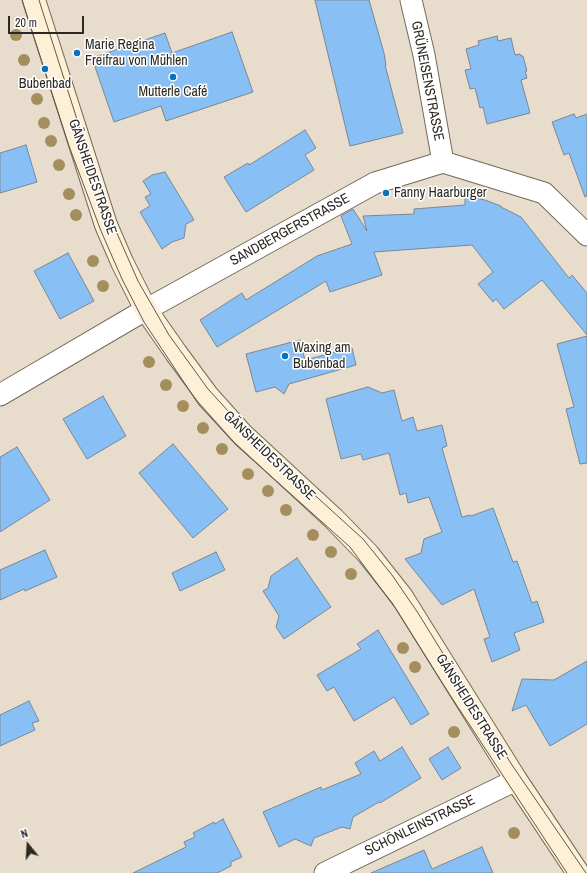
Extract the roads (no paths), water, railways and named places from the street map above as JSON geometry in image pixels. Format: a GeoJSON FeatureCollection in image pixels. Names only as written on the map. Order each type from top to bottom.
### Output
{"type":"FeatureCollection","features":[{"type":"Feature","properties":{"kind":"street","name":"GÄNSHEIDESTRASSE"},"geometry":{"type":"LineString","coordinates":[[34,0],[106,225],[122,262],[146,310],[207,395],[242,434],[334,519],[364,549],[402,597],[516,780],[578,873]]}},
{"type":"Feature","properties":{"kind":"street","name":"GRÜNEISENSTRASSE"},"geometry":{"type":"LineString","coordinates":[[411,0],[424,55],[443,162]]}},
{"type":"Feature","properties":{"kind":"street","name":"SANDBERGERSTRASSE"},"geometry":{"type":"LineString","coordinates":[[0,395],[146,310],[375,183],[443,162]]}},
{"type":"Feature","properties":{"kind":"street"},"geometry":{"type":"LineString","coordinates":[[443,162],[544,193],[587,235]]}},
{"type":"Feature","properties":{"kind":"street","name":"SCHÖNLEINSTRASSE"},"geometry":{"type":"LineString","coordinates":[[325,873],[516,780]]}},
{"type":"Feature","properties":{"kind":"tram line"},"geometry":{"type":"LineString","coordinates":[[22,0],[69,146],[101,231],[122,279],[144,322],[199,405],[236,445],[350,547],[396,609],[448,692],[567,873]]}},
{"type":"Feature","properties":{"kind":"tram line"},"geometry":{"type":"LineString","coordinates":[[39,0],[95,176],[116,231],[138,281],[169,335],[208,389],[229,412],[297,479],[363,539],[392,575],[418,613],[512,765],[586,873]]}},
{"type":"Feature","properties":{"kind":"place","name":"Marie Regina Freifrau von Mühlen"},"geometry":{"type":"Point","coordinates":[77,53]}},
{"type":"Feature","properties":{"kind":"place","name":"Bubenbad"},"geometry":{"type":"Point","coordinates":[45,69]}},
{"type":"Feature","properties":{"kind":"place","name":"Mutterle Café"},"geometry":{"type":"Point","coordinates":[173,77]}},
{"type":"Feature","properties":{"kind":"place","name":"Fanny Haarburger"},"geometry":{"type":"Point","coordinates":[386,193]}},
{"type":"Feature","properties":{"kind":"place","name":"Waxing am Bubenbad"},"geometry":{"type":"Point","coordinates":[285,356]}}]}
